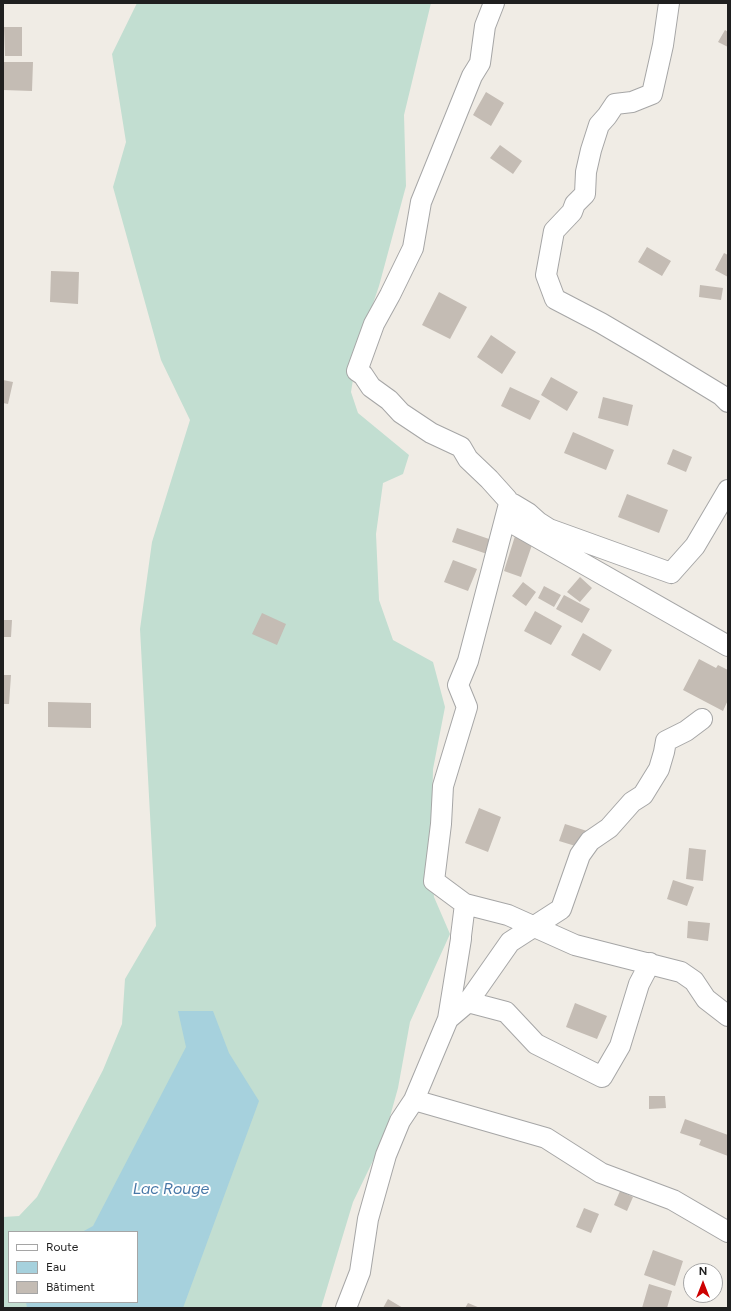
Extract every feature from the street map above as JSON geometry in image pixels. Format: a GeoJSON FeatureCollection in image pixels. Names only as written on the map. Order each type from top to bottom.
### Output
{"type":"FeatureCollection","features":[{"type":"Feature","properties":{"kind":"street"},"geometry":{"type":"LineString","coordinates":[[494,3],[485,26],[480,63],[472,76],[421,202],[413,248],[374,324],[357,371],[363,375],[371,387],[389,400],[402,413],[431,433],[461,446],[468,459],[507,499],[507,512],[468,661],[458,686],[467,707],[442,786],[441,824],[434,881],[465,904],[508,915],[575,945],[681,972],[694,981],[706,999],[728,1016]]}},
{"type":"Feature","properties":{"kind":"street"},"geometry":{"type":"LineString","coordinates":[[669,3],[663,45],[652,94],[632,102],[615,104],[599,125],[586,172],[585,194],[575,204],[572,212],[554,232],[546,275],[555,299],[601,323],[721,395],[728,402]]}},
{"type":"Feature","properties":{"kind":"street"},"geometry":{"type":"LineString","coordinates":[[507,512],[513,504],[549,529],[671,573],[695,546],[728,490]]}},
{"type":"Feature","properties":{"kind":"street"},"geometry":{"type":"LineString","coordinates":[[507,512],[728,646]]}},
{"type":"Feature","properties":{"kind":"street"},"geometry":{"type":"LineString","coordinates":[[448,1019],[468,1002],[510,942],[561,909],[580,855],[590,841],[610,828],[632,802],[643,795],[659,768],[666,741],[686,731],[702,719]]}},
{"type":"Feature","properties":{"kind":"street"},"geometry":{"type":"LineString","coordinates":[[346,1308],[360,1272],[368,1219],[386,1155],[400,1121],[414,1100],[448,1019],[462,939],[461,936],[465,904]]}},
{"type":"Feature","properties":{"kind":"street"},"geometry":{"type":"LineString","coordinates":[[468,1002],[506,1012],[536,1044],[602,1077],[620,1046],[638,984],[650,964]]}},
{"type":"Feature","properties":{"kind":"street"},"geometry":{"type":"LineString","coordinates":[[414,1100],[546,1138],[600,1174],[673,1200],[728,1232]]}},
{"type":"Feature","properties":{"kind":"green space"},"geometry":{"type":"Polygon","coordinates":[[[137,3],[431,3],[404,115],[406,186],[379,286],[358,348],[351,392],[358,413],[409,455],[403,474],[383,483],[376,534],[379,600],[393,640],[433,662],[445,707],[433,769],[431,857],[434,897],[450,934],[410,1022],[398,1088],[384,1138],[353,1202],[321,1308],[3,1308],[3,1217],[19,1216],[37,1197],[103,1070],[122,1024],[125,979],[156,926],[140,629],[152,542],[190,420],[161,360],[113,187],[126,142],[112,54],[137,3]]]}},
{"type":"Feature","properties":{"kind":"water","name":"Lac Rouge"},"geometry":{"type":"Polygon","coordinates":[[[178,1011],[213,1011],[229,1053],[259,1101],[183,1308],[27,1308],[26,1303],[138,1303],[138,1231],[84,1231],[93,1226],[186,1047],[178,1011]]]}},
{"type":"Feature","properties":{"kind":"building"},"geometry":{"type":"Polygon","coordinates":[[[4,27],[22,27],[22,56],[5,56],[4,27]]]}},
{"type":"Feature","properties":{"kind":"building"},"geometry":{"type":"Polygon","coordinates":[[[725,30],[728,32],[728,47],[718,42],[725,30]]]}},
{"type":"Feature","properties":{"kind":"building"},"geometry":{"type":"Polygon","coordinates":[[[3,62],[33,62],[32,91],[3,90],[3,62]]]}},
{"type":"Feature","properties":{"kind":"building"},"geometry":{"type":"Polygon","coordinates":[[[486,92],[504,103],[491,126],[473,115],[486,92]]]}},
{"type":"Feature","properties":{"kind":"building"},"geometry":{"type":"Polygon","coordinates":[[[500,145],[522,161],[513,174],[490,158],[500,145]]]}},
{"type":"Feature","properties":{"kind":"building"},"geometry":{"type":"Polygon","coordinates":[[[647,247],[671,261],[662,276],[638,262],[647,247]]]}},
{"type":"Feature","properties":{"kind":"building"},"geometry":{"type":"Polygon","coordinates":[[[724,253],[728,255],[728,277],[715,270],[724,253]]]}},
{"type":"Feature","properties":{"kind":"building"},"geometry":{"type":"Polygon","coordinates":[[[51,271],[79,272],[78,304],[50,302],[51,271]]]}},
{"type":"Feature","properties":{"kind":"building"},"geometry":{"type":"Polygon","coordinates":[[[700,285],[723,288],[721,300],[699,297],[700,285]]]}},
{"type":"Feature","properties":{"kind":"building"},"geometry":{"type":"Polygon","coordinates":[[[439,292],[467,307],[450,339],[422,325],[439,292]]]}},
{"type":"Feature","properties":{"kind":"building"},"geometry":{"type":"Polygon","coordinates":[[[491,335],[516,352],[502,374],[477,357],[491,335]]]}},
{"type":"Feature","properties":{"kind":"building"},"geometry":{"type":"Polygon","coordinates":[[[551,377],[578,392],[567,411],[541,395],[551,377]]]}},
{"type":"Feature","properties":{"kind":"building"},"geometry":{"type":"Polygon","coordinates":[[[3,380],[13,382],[8,404],[3,403],[3,380]]]}},
{"type":"Feature","properties":{"kind":"building"},"geometry":{"type":"Polygon","coordinates":[[[510,387],[540,401],[530,420],[501,406],[510,387]]]}},
{"type":"Feature","properties":{"kind":"building"},"geometry":{"type":"Polygon","coordinates":[[[603,397],[633,405],[628,426],[598,418],[603,397]]]}},
{"type":"Feature","properties":{"kind":"building"},"geometry":{"type":"Polygon","coordinates":[[[573,432],[614,450],[606,470],[564,453],[573,432]]]}},
{"type":"Feature","properties":{"kind":"building"},"geometry":{"type":"Polygon","coordinates":[[[673,449],[692,457],[686,472],[667,464],[673,449]]]}},
{"type":"Feature","properties":{"kind":"building"},"geometry":{"type":"Polygon","coordinates":[[[627,494],[668,510],[659,533],[618,517],[627,494]]]}},
{"type":"Feature","properties":{"kind":"building"},"geometry":{"type":"Polygon","coordinates":[[[457,528],[492,540],[487,554],[452,542],[457,528]]]}},
{"type":"Feature","properties":{"kind":"building"},"geometry":{"type":"Polygon","coordinates":[[[515,536],[533,542],[521,577],[504,571],[515,536]]]}},
{"type":"Feature","properties":{"kind":"building"},"geometry":{"type":"Polygon","coordinates":[[[453,560],[477,569],[468,591],[444,582],[453,560]]]}},
{"type":"Feature","properties":{"kind":"building"},"geometry":{"type":"Polygon","coordinates":[[[580,577],[592,588],[580,602],[567,592],[580,577]]]}},
{"type":"Feature","properties":{"kind":"building"},"geometry":{"type":"Polygon","coordinates":[[[523,582],[536,592],[526,606],[512,596],[523,582]]]}},
{"type":"Feature","properties":{"kind":"building"},"geometry":{"type":"Polygon","coordinates":[[[544,586],[561,595],[554,607],[538,598],[544,586]]]}},
{"type":"Feature","properties":{"kind":"building"},"geometry":{"type":"Polygon","coordinates":[[[564,595],[590,609],[582,623],[556,609],[564,595]]]}},
{"type":"Feature","properties":{"kind":"building"},"geometry":{"type":"Polygon","coordinates":[[[535,611],[562,626],[551,645],[524,631],[535,611]]]}},
{"type":"Feature","properties":{"kind":"building"},"geometry":{"type":"Polygon","coordinates":[[[262,613],[286,624],[277,645],[252,634],[262,613]]]}},
{"type":"Feature","properties":{"kind":"building"},"geometry":{"type":"Polygon","coordinates":[[[3,620],[12,620],[11,637],[3,637],[3,620]]]}},
{"type":"Feature","properties":{"kind":"building"},"geometry":{"type":"Polygon","coordinates":[[[583,633],[612,650],[600,671],[571,655],[583,633]]]}},
{"type":"Feature","properties":{"kind":"building"},"geometry":{"type":"Polygon","coordinates":[[[699,659],[716,668],[718,665],[728,670],[728,700],[723,711],[683,690],[699,659]]]}},
{"type":"Feature","properties":{"kind":"building"},"geometry":{"type":"Polygon","coordinates":[[[3,675],[11,675],[9,704],[3,704],[3,675]]]}},
{"type":"Feature","properties":{"kind":"building"},"geometry":{"type":"Polygon","coordinates":[[[48,702],[91,703],[91,728],[48,727],[48,702]]]}},
{"type":"Feature","properties":{"kind":"building"},"geometry":{"type":"Polygon","coordinates":[[[479,808],[501,817],[488,852],[465,843],[479,808]]]}},
{"type":"Feature","properties":{"kind":"building"},"geometry":{"type":"Polygon","coordinates":[[[565,824],[587,831],[582,848],[559,841],[565,824]]]}},
{"type":"Feature","properties":{"kind":"building"},"geometry":{"type":"Polygon","coordinates":[[[689,848],[706,850],[703,881],[686,879],[689,848]]]}},
{"type":"Feature","properties":{"kind":"building"},"geometry":{"type":"Polygon","coordinates":[[[673,880],[694,887],[687,906],[667,899],[673,880]]]}},
{"type":"Feature","properties":{"kind":"building"},"geometry":{"type":"Polygon","coordinates":[[[688,921],[710,923],[708,941],[687,938],[688,921]]]}},
{"type":"Feature","properties":{"kind":"building"},"geometry":{"type":"Polygon","coordinates":[[[575,1003],[607,1016],[597,1039],[566,1027],[575,1003]]]}},
{"type":"Feature","properties":{"kind":"building"},"geometry":{"type":"Polygon","coordinates":[[[649,1096],[665,1096],[666,1108],[649,1109],[649,1096]]]}},
{"type":"Feature","properties":{"kind":"building"},"geometry":{"type":"Polygon","coordinates":[[[685,1119],[728,1135],[728,1156],[699,1145],[701,1140],[680,1133],[685,1119]]]}},
{"type":"Feature","properties":{"kind":"building"},"geometry":{"type":"Polygon","coordinates":[[[620,1191],[633,1197],[627,1211],[614,1205],[620,1191]]]}},
{"type":"Feature","properties":{"kind":"building"},"geometry":{"type":"Polygon","coordinates":[[[584,1208],[599,1214],[591,1233],[576,1227],[584,1208]]]}},
{"type":"Feature","properties":{"kind":"building"},"geometry":{"type":"Polygon","coordinates":[[[653,1250],[683,1261],[675,1286],[644,1275],[653,1250]]]}},
{"type":"Feature","properties":{"kind":"building"},"geometry":{"type":"Polygon","coordinates":[[[649,1284],[672,1291],[667,1308],[642,1308],[649,1284]]]}},
{"type":"Feature","properties":{"kind":"building"},"geometry":{"type":"Polygon","coordinates":[[[388,1299],[403,1308],[383,1308],[388,1299]]]}},
{"type":"Feature","properties":{"kind":"building"},"geometry":{"type":"Polygon","coordinates":[[[468,1303],[480,1308],[465,1308],[468,1303]]]}}]}
